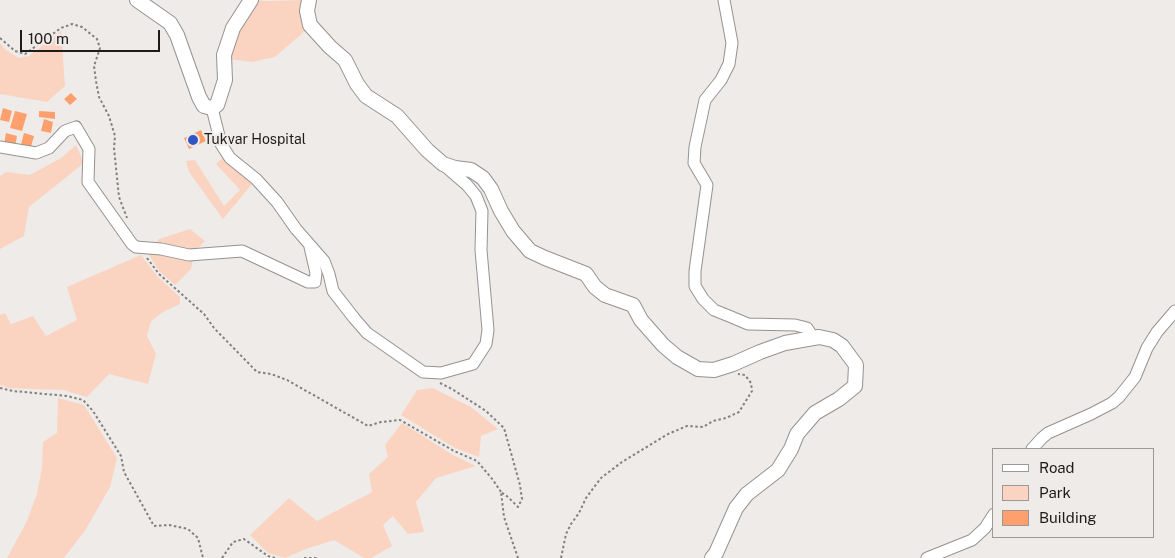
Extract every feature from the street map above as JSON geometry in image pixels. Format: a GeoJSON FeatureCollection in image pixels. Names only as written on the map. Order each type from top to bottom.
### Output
{"type":"FeatureCollection","features":[{"type":"Feature","properties":{"kind":"main road"},"geometry":{"type":"LineString","coordinates":[[136,0],[170,24],[177,35],[199,97],[204,106],[212,108],[217,105],[226,80],[224,55],[233,28],[250,0]]}},
{"type":"Feature","properties":{"kind":"main road"},"geometry":{"type":"LineString","coordinates":[[308,0],[307,10],[310,25],[345,60],[357,84],[366,96],[397,116],[427,150],[443,164],[471,170],[483,178],[513,230],[530,251],[586,274],[596,287],[606,295],[634,305],[641,320],[663,345],[677,357],[698,369],[714,370],[760,352],[813,337],[833,340],[842,346],[856,365],[855,386],[839,399],[814,413],[797,434],[778,470],[747,494],[736,508],[712,558]]}},
{"type":"Feature","properties":{"kind":"street"},"geometry":{"type":"LineString","coordinates":[[724,0],[732,43],[729,64],[721,80],[705,100],[695,147],[694,163],[707,185],[695,271],[695,286],[702,299],[714,310],[748,324],[795,325],[807,328],[813,337]]}},
{"type":"Feature","properties":{"kind":"street"},"geometry":{"type":"LineString","coordinates":[[212,108],[221,144],[230,158],[256,179],[278,202],[309,246],[324,261],[332,291],[354,318],[367,333],[423,372],[441,373],[473,364],[486,344],[488,330],[481,250],[482,211],[476,196],[467,184],[443,164]]}},
{"type":"Feature","properties":{"kind":"street"},"geometry":{"type":"LineString","coordinates":[[0,147],[36,153],[49,148],[65,131],[76,127],[89,149],[88,182],[136,248],[161,249],[189,255],[242,251],[308,282],[315,282],[316,273],[309,246]]}},
{"type":"Feature","properties":{"kind":"street"},"geometry":{"type":"LineString","coordinates":[[1033,448],[1048,433],[1102,409],[1119,396],[1134,377],[1147,348],[1157,332],[1175,311]]}},
{"type":"Feature","properties":{"kind":"street"},"geometry":{"type":"LineString","coordinates":[[926,558],[972,540],[985,528],[992,517]]}},
{"type":"Feature","properties":{"kind":"path"},"geometry":{"type":"LineString","coordinates":[[0,38],[15,52],[25,54],[61,28],[72,24],[82,27],[97,39],[100,48],[94,66],[96,80],[99,97],[115,136],[114,148],[119,197],[128,221]]}},
{"type":"Feature","properties":{"kind":"path"},"geometry":{"type":"LineString","coordinates":[[143,252],[159,274],[204,314],[214,328],[257,372],[271,374],[287,380],[368,426],[381,422],[400,420],[454,451],[477,461],[501,492],[518,506],[522,499],[520,485],[504,428],[486,411],[423,372]]}},
{"type":"Feature","properties":{"kind":"path"},"geometry":{"type":"LineString","coordinates":[[561,558],[566,534],[571,524],[586,498],[601,478],[622,462],[668,434],[687,426],[703,427],[713,421],[739,412],[752,391],[750,382],[745,375],[734,372],[726,366]]}},
{"type":"Feature","properties":{"kind":"path"},"geometry":{"type":"LineString","coordinates":[[0,388],[13,392],[67,396],[83,400],[93,411],[121,456],[124,472],[154,526],[169,525],[188,529],[198,538],[203,558]]}},
{"type":"Feature","properties":{"kind":"path"},"geometry":{"type":"LineString","coordinates":[[501,492],[504,517],[518,558]]}},
{"type":"Feature","properties":{"kind":"path"},"geometry":{"type":"LineString","coordinates":[[222,558],[233,542],[244,538],[268,556],[275,558]]}},
{"type":"Feature","properties":{"kind":"path"},"geometry":{"type":"LineString","coordinates":[[304,558],[317,558]]}},
{"type":"Feature","properties":{"kind":"green space"},"geometry":{"type":"Polygon","coordinates":[[[256,0],[302,0],[300,7],[306,30],[275,57],[252,62],[228,59],[235,32],[256,0]]]}},
{"type":"Feature","properties":{"kind":"green space"},"geometry":{"type":"Polygon","coordinates":[[[61,31],[65,86],[47,102],[0,94],[0,43],[6,50],[19,58],[29,56],[61,31]]]}},
{"type":"Feature","properties":{"kind":"green space"},"geometry":{"type":"Polygon","coordinates":[[[76,145],[84,163],[29,207],[24,236],[0,249],[0,176],[6,172],[30,175],[61,158],[76,145]]]}},
{"type":"Feature","properties":{"kind":"green space"},"geometry":{"type":"Polygon","coordinates":[[[223,157],[252,184],[223,219],[189,172],[186,161],[195,160],[224,206],[240,190],[216,164],[223,157]]]}},
{"type":"Feature","properties":{"kind":"green space"},"geometry":{"type":"Polygon","coordinates":[[[190,229],[205,241],[194,252],[154,245],[159,239],[190,229]]]}},
{"type":"Feature","properties":{"kind":"green space"},"geometry":{"type":"Polygon","coordinates":[[[146,250],[193,259],[191,269],[175,285],[159,271],[146,250]]]}},
{"type":"Feature","properties":{"kind":"green space"},"geometry":{"type":"Polygon","coordinates":[[[141,255],[158,277],[180,297],[180,304],[163,312],[151,321],[147,336],[156,354],[148,384],[109,374],[87,397],[63,390],[9,388],[0,385],[0,315],[5,313],[11,324],[33,316],[46,336],[77,320],[67,287],[141,255]]]}},
{"type":"Feature","properties":{"kind":"green space"},"geometry":{"type":"Polygon","coordinates":[[[433,388],[471,407],[498,429],[481,436],[479,457],[455,448],[401,415],[417,390],[433,388]]]}},
{"type":"Feature","properties":{"kind":"green space"},"geometry":{"type":"Polygon","coordinates":[[[58,398],[84,405],[117,458],[110,487],[86,529],[64,558],[7,558],[27,521],[37,494],[42,467],[43,442],[57,433],[58,398]]]}},
{"type":"Feature","properties":{"kind":"green space"},"geometry":{"type":"Polygon","coordinates":[[[402,423],[453,455],[476,466],[436,478],[416,502],[424,532],[408,534],[393,516],[383,525],[392,546],[371,558],[364,558],[334,540],[285,558],[268,553],[250,535],[289,498],[317,521],[372,492],[369,474],[388,457],[385,445],[402,423]]]}},
{"type":"Feature","properties":{"kind":"building"},"geometry":{"type":"Polygon","coordinates":[[[71,93],[77,99],[70,105],[64,99],[71,93]]]}},
{"type":"Feature","properties":{"kind":"building"},"geometry":{"type":"Polygon","coordinates":[[[3,108],[12,111],[9,122],[0,120],[3,108]]]}},
{"type":"Feature","properties":{"kind":"building"},"geometry":{"type":"Polygon","coordinates":[[[15,111],[27,114],[22,131],[10,128],[15,111]]]}},
{"type":"Feature","properties":{"kind":"building"},"geometry":{"type":"Polygon","coordinates":[[[39,111],[55,112],[55,119],[39,117],[39,111]]]}},
{"type":"Feature","properties":{"kind":"building"},"geometry":{"type":"Polygon","coordinates":[[[44,119],[53,122],[51,133],[41,131],[44,119]]]}},
{"type":"Feature","properties":{"kind":"building"},"geometry":{"type":"Polygon","coordinates":[[[201,130],[206,141],[189,149],[184,138],[201,130]]]}},
{"type":"Feature","properties":{"kind":"building"},"geometry":{"type":"Polygon","coordinates":[[[6,133],[17,136],[15,147],[4,144],[6,133]]]}},
{"type":"Feature","properties":{"kind":"building"},"geometry":{"type":"Polygon","coordinates":[[[24,133],[34,136],[30,150],[20,148],[24,133]]]}},
{"type":"Feature","properties":{"kind":"place","name":"Tukvar Hospital"},"geometry":{"type":"Point","coordinates":[193,140]}}]}
